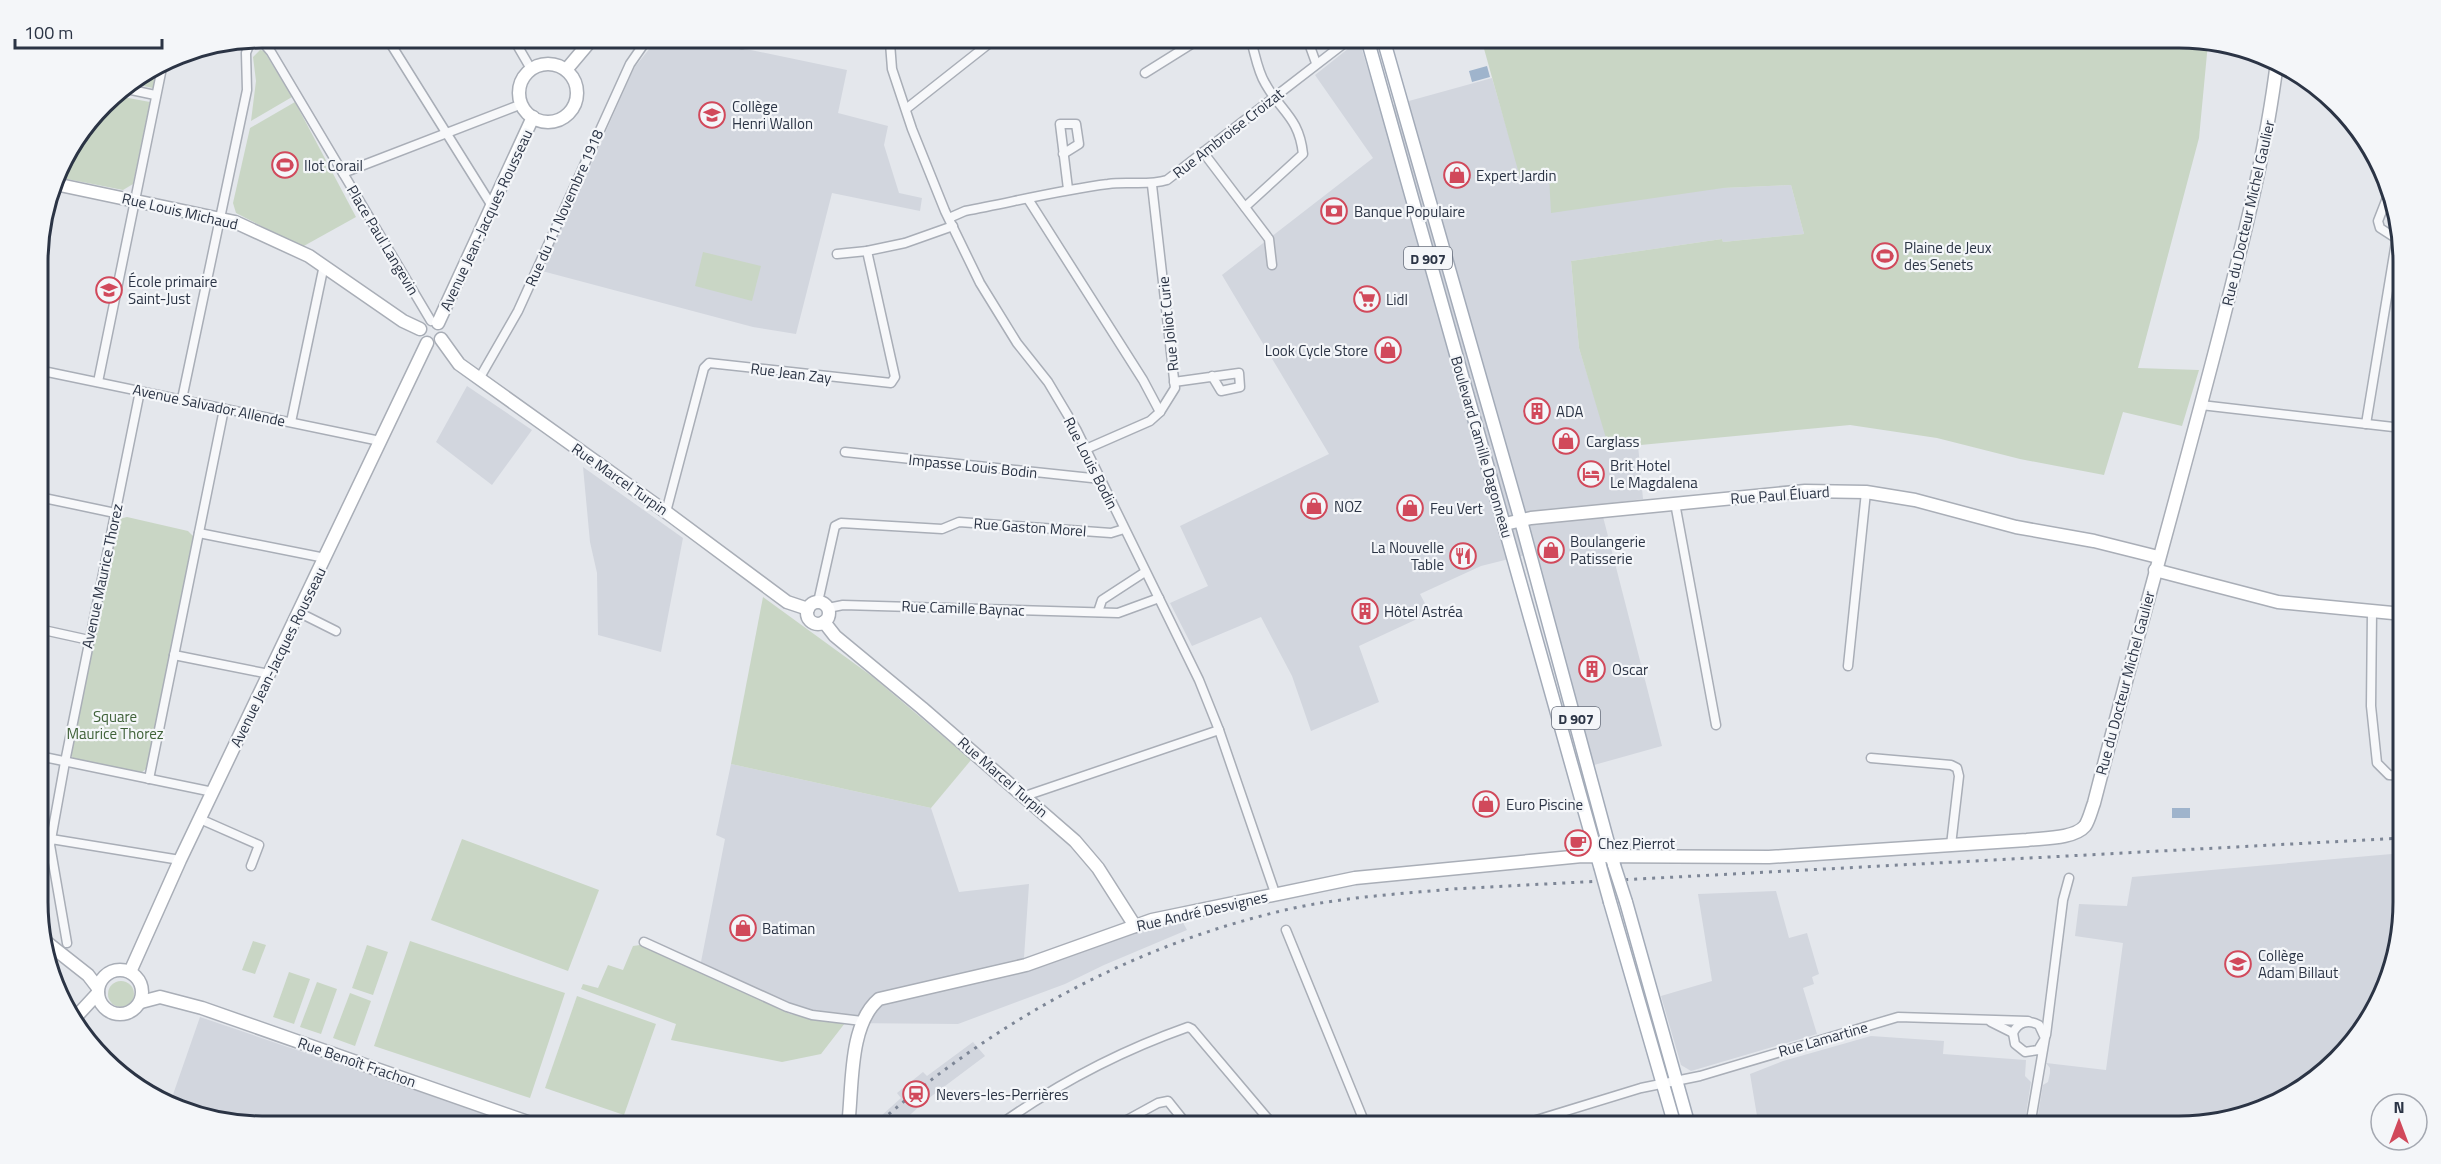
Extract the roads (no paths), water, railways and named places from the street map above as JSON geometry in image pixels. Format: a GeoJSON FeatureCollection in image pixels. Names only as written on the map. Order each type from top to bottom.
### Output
{"type":"FeatureCollection","features":[{"type":"Feature","properties":{"kind":"street"},"geometry":{"type":"LineString","coordinates":[[182,399],[247,90],[246,53],[248,48]]}},
{"type":"Feature","properties":{"kind":"street","name":"Place Paul Langevin"},"geometry":{"type":"LineString","coordinates":[[268,48],[434,322]]}},
{"type":"Feature","properties":{"kind":"street"},"geometry":{"type":"LineString","coordinates":[[393,48],[492,206]]}},
{"type":"Feature","properties":{"kind":"street"},"geometry":{"type":"LineString","coordinates":[[519,48],[531,69]]}},
{"type":"Feature","properties":{"kind":"street"},"geometry":{"type":"LineString","coordinates":[[566,70],[585,48]]}},
{"type":"Feature","properties":{"kind":"street","name":"Rue du 11 Novembre 1918"},"geometry":{"type":"LineString","coordinates":[[479,379],[518,311],[630,64],[641,48]]}},
{"type":"Feature","properties":{"kind":"street","name":"Rue Louis Bodin"},"geometry":{"type":"LineString","coordinates":[[888,48],[892,69],[906,109],[951,222],[980,283],[1017,343],[1048,382],[1086,449],[1199,680],[1219,730],[1275,893]]}},
{"type":"Feature","properties":{"kind":"street"},"geometry":{"type":"LineString","coordinates":[[906,109],[983,48]]}},
{"type":"Feature","properties":{"kind":"street"},"geometry":{"type":"LineString","coordinates":[[1145,73],[1185,48]]}},
{"type":"Feature","properties":{"kind":"street"},"geometry":{"type":"LineString","coordinates":[[1245,207],[1303,154],[1301,139],[1292,118],[1264,82],[1253,48]]}},
{"type":"Feature","properties":{"kind":"street"},"geometry":{"type":"LineString","coordinates":[[1311,48],[1316,63]]}},
{"type":"Feature","properties":{"kind":"street","name":"Rue Ambroise Croizat"},"geometry":{"type":"LineString","coordinates":[[1152,185],[1167,180],[1337,48]]}},
{"type":"Feature","properties":{"kind":"street","name":"Boulevard Camille Dagonneau"},"geometry":{"type":"LineString","coordinates":[[1370,48],[1505,524],[1606,861]]}},
{"type":"Feature","properties":{"kind":"street","name":"Boulevard Camille Dagonneau"},"geometry":{"type":"LineString","coordinates":[[1386,48],[1521,520],[1606,861]]}},
{"type":"Feature","properties":{"kind":"street"},"geometry":{"type":"LineString","coordinates":[[549,64],[566,70],[576,86],[574,105],[569,113],[552,121],[533,117],[522,104],[520,85],[531,69],[549,64]]}},
{"type":"Feature","properties":{"kind":"street","name":"Rue du Docteur Michel Gaulier"},"geometry":{"type":"LineString","coordinates":[[1606,861],[1769,857],[1951,845],[2068,834],[2085,825],[2201,405],[2261,166],[2270,122],[2276,71]]}},
{"type":"Feature","properties":{"kind":"street"},"geometry":{"type":"LineString","coordinates":[[98,382],[160,74]]}},
{"type":"Feature","properties":{"kind":"street"},"geometry":{"type":"LineString","coordinates":[[134,91],[155,95]]}},
{"type":"Feature","properties":{"kind":"street"},"geometry":{"type":"LineString","coordinates":[[343,173],[522,104]]}},
{"type":"Feature","properties":{"kind":"street","name":"Avenue Jean-Jacques Rousseau"},"geometry":{"type":"LineString","coordinates":[[434,322],[533,117]]}},
{"type":"Feature","properties":{"kind":"street"},"geometry":{"type":"LineString","coordinates":[[1203,152],[1269,239],[1272,265]]}},
{"type":"Feature","properties":{"kind":"street"},"geometry":{"type":"LineString","coordinates":[[1063,154],[1068,189]]}},
{"type":"Feature","properties":{"kind":"street"},"geometry":{"type":"LineString","coordinates":[[837,254],[905,243],[951,222],[965,212],[1068,189],[1125,181],[1152,185]]}},
{"type":"Feature","properties":{"kind":"street","name":"Rue Louis Michaud"},"geometry":{"type":"LineString","coordinates":[[62,185],[221,218],[267,235],[324,265],[403,321],[420,329]]}},
{"type":"Feature","properties":{"kind":"street","name":"Rue Joliot Curie"},"geometry":{"type":"LineString","coordinates":[[1086,449],[1150,421],[1160,411],[1174,388],[1152,185]]}},
{"type":"Feature","properties":{"kind":"street"},"geometry":{"type":"LineString","coordinates":[[1028,199],[1143,380],[1160,411]]}},
{"type":"Feature","properties":{"kind":"street"},"geometry":{"type":"LineString","coordinates":[[2385,203],[2378,220],[2380,228],[2391,235]]}},
{"type":"Feature","properties":{"kind":"street","name":"Rue Jean Zay"},"geometry":{"type":"LineString","coordinates":[[666,512],[704,368],[709,363],[891,383],[895,377],[867,250]]}},
{"type":"Feature","properties":{"kind":"street"},"geometry":{"type":"LineString","coordinates":[[2366,424],[2393,263]]}},
{"type":"Feature","properties":{"kind":"street"},"geometry":{"type":"LineString","coordinates":[[291,422],[324,265]]}},
{"type":"Feature","properties":{"kind":"street"},"geometry":{"type":"LineString","coordinates":[[434,322],[443,331],[441,339],[434,344],[427,343],[421,338],[420,329],[424,323],[434,322]]}},
{"type":"Feature","properties":{"kind":"street","name":"Rue Marcel Turpin"},"geometry":{"type":"LineString","coordinates":[[441,339],[459,364],[788,602],[818,607],[812,622],[824,622],[835,636],[1025,796],[1083,850],[1098,868],[1135,926]]}},
{"type":"Feature","properties":{"kind":"street","name":"Avenue Jean-Jacques Rousseau"},"geometry":{"type":"LineString","coordinates":[[129,972],[180,860],[427,343]]}},
{"type":"Feature","properties":{"kind":"street","name":"Avenue Salvador Allende"},"geometry":{"type":"LineString","coordinates":[[48,372],[380,441]]}},
{"type":"Feature","properties":{"kind":"street"},"geometry":{"type":"LineString","coordinates":[[1174,382],[1212,376]]}},
{"type":"Feature","properties":{"kind":"street","name":"Avenue Maurice Thorez"},"geometry":{"type":"LineString","coordinates":[[67,943],[51,839],[64,762],[140,391]]}},
{"type":"Feature","properties":{"kind":"street"},"geometry":{"type":"LineString","coordinates":[[2201,405],[2393,427]]}},
{"type":"Feature","properties":{"kind":"street"},"geometry":{"type":"LineString","coordinates":[[149,779],[224,409]]}},
{"type":"Feature","properties":{"kind":"street","name":"Impasse Louis Bodin"},"geometry":{"type":"LineString","coordinates":[[845,452],[1101,479]]}},
{"type":"Feature","properties":{"kind":"street","name":"Rue Paul Éluard"},"geometry":{"type":"LineString","coordinates":[[1505,524],[1521,520],[1805,490],[1866,492],[1915,500],[2016,527],[2094,541],[2158,557]]}},
{"type":"Feature","properties":{"kind":"street"},"geometry":{"type":"LineString","coordinates":[[1848,666],[1866,492]]}},
{"type":"Feature","properties":{"kind":"street"},"geometry":{"type":"LineString","coordinates":[[48,499],[116,513]]}},
{"type":"Feature","properties":{"kind":"street"},"geometry":{"type":"LineString","coordinates":[[1675,503],[1716,725]]}},
{"type":"Feature","properties":{"kind":"street","name":"Rue Gaston Morel"},"geometry":{"type":"LineString","coordinates":[[818,607],[835,526],[841,523],[942,529],[959,522],[1111,533],[1124,529]]}},
{"type":"Feature","properties":{"kind":"street"},"geometry":{"type":"LineString","coordinates":[[200,532],[325,558]]}},
{"type":"Feature","properties":{"kind":"street"},"geometry":{"type":"LineString","coordinates":[[2155,570],[2278,602],[2393,613]]}},
{"type":"Feature","properties":{"kind":"street"},"geometry":{"type":"LineString","coordinates":[[1098,612],[1102,600],[1145,572]]}},
{"type":"Feature","properties":{"kind":"street","name":"Rue Camille Baynac"},"geometry":{"type":"LineString","coordinates":[[818,607],[843,605],[1118,613],[1159,598]]}},
{"type":"Feature","properties":{"kind":"street"},"geometry":{"type":"LineString","coordinates":[[818,607],[828,617],[824,622]]}},
{"type":"Feature","properties":{"kind":"street"},"geometry":{"type":"LineString","coordinates":[[2372,612],[2371,706],[2377,763],[2389,775],[2393,775]]}},
{"type":"Feature","properties":{"kind":"street"},"geometry":{"type":"LineString","coordinates":[[300,613],[336,631]]}},
{"type":"Feature","properties":{"kind":"street"},"geometry":{"type":"LineString","coordinates":[[48,631],[89,640]]}},
{"type":"Feature","properties":{"kind":"street"},"geometry":{"type":"LineString","coordinates":[[174,655],[269,674]]}},
{"type":"Feature","properties":{"kind":"street"},"geometry":{"type":"LineString","coordinates":[[1025,796],[1219,730]]}},
{"type":"Feature","properties":{"kind":"street"},"geometry":{"type":"LineString","coordinates":[[48,758],[213,792]]}},
{"type":"Feature","properties":{"kind":"street"},"geometry":{"type":"LineString","coordinates":[[1871,758],[1951,765],[1957,768],[1959,776],[1951,845]]}},
{"type":"Feature","properties":{"kind":"street"},"geometry":{"type":"LineString","coordinates":[[200,819],[259,845],[251,866]]}},
{"type":"Feature","properties":{"kind":"street"},"geometry":{"type":"LineString","coordinates":[[48,838],[180,860]]}},
{"type":"Feature","properties":{"kind":"street","name":"Rue André Desvignes"},"geometry":{"type":"LineString","coordinates":[[862,1021],[870,1006],[889,994],[1026,965],[1135,926],[1275,893],[1355,878],[1606,861]]}},
{"type":"Feature","properties":{"kind":"street","name":"D 907"},"geometry":{"type":"LineString","coordinates":[[1606,861],[1619,902],[1629,968],[1672,1116]]}},
{"type":"Feature","properties":{"kind":"street"},"geometry":{"type":"LineString","coordinates":[[2032,1116],[2045,1039],[2063,900],[2069,878]]}},
{"type":"Feature","properties":{"kind":"street","name":"D 907"},"geometry":{"type":"LineString","coordinates":[[1619,902],[1635,932],[1686,1116]]}},
{"type":"Feature","properties":{"kind":"street"},"geometry":{"type":"LineString","coordinates":[[1286,930],[1362,1116]]}},
{"type":"Feature","properties":{"kind":"street"},"geometry":{"type":"LineString","coordinates":[[644,942],[787,1006],[812,1015],[862,1021],[850,1116]]}},
{"type":"Feature","properties":{"kind":"street"},"geometry":{"type":"LineString","coordinates":[[53,950],[77,966],[98,990],[104,1009]]}},
{"type":"Feature","properties":{"kind":"street"},"geometry":{"type":"LineString","coordinates":[[77,966],[107,974],[120,970],[129,972],[140,982],[175,999]]}},
{"type":"Feature","properties":{"kind":"street"},"geometry":{"type":"LineString","coordinates":[[1629,968],[1640,990],[1664,1072],[1676,1080]]}},
{"type":"Feature","properties":{"kind":"street"},"geometry":{"type":"LineString","coordinates":[[79,1013],[98,990],[107,974]]}},
{"type":"Feature","properties":{"kind":"street"},"geometry":{"type":"LineString","coordinates":[[140,982],[143,993],[141,1002]]}},
{"type":"Feature","properties":{"kind":"street"},"geometry":{"type":"LineString","coordinates":[[81,1016],[97,1009],[104,1009],[117,1015],[128,1014],[141,1002],[152,997],[175,999]]}},
{"type":"Feature","properties":{"kind":"street","name":"Rue Benoît Frachon"},"geometry":{"type":"LineString","coordinates":[[175,999],[510,1116]]}},
{"type":"Feature","properties":{"kind":"street"},"geometry":{"type":"LineString","coordinates":[[2033,1022],[2042,1029],[2045,1039],[2038,1050],[2025,1053],[2017,1047],[2013,1033],[2017,1026],[2033,1022],[2045,1020],[2048,1011]]}},
{"type":"Feature","properties":{"kind":"street","name":"Rue Lamartine"},"geometry":{"type":"LineString","coordinates":[[1551,1116],[1898,1017],[2033,1022]]}},
{"type":"Feature","properties":{"kind":"street","name":"Rue Lamartine"},"geometry":{"type":"LineString","coordinates":[[1988,1021],[2013,1033]]}},
{"type":"Feature","properties":{"kind":"street"},"geometry":{"type":"LineString","coordinates":[[1012,1116],[1033,1101],[1132,1047],[1188,1027],[1265,1116]]}},
{"type":"Feature","properties":{"kind":"street"},"geometry":{"type":"LineString","coordinates":[[1662,1083],[1673,1091],[1681,1116]]}},
{"type":"Feature","properties":{"kind":"street"},"geometry":{"type":"LineString","coordinates":[[1134,1116],[1158,1103],[1168,1101],[1180,1116]]}},
{"type":"Feature","properties":{"kind":"water"},"geometry":{"type":"Polygon","coordinates":[[[1487,66],[1490,77],[1472,82],[1469,71],[1487,66]]]}},
{"type":"Feature","properties":{"kind":"water"},"geometry":{"type":"Polygon","coordinates":[[[2172,808],[2190,808],[2190,818],[2172,818],[2172,808]]]}},
{"type":"Feature","properties":{"kind":"railway"},"geometry":{"type":"LineString","coordinates":[[887,1116],[969,1052],[1071,990],[1124,964],[1179,942],[1236,923],[1314,904],[1452,889],[2393,839]]}},
{"type":"Feature","properties":{"kind":"place","name":"Collège Henri Wallon"},"geometry":{"type":"Point","coordinates":[712,115]}},
{"type":"Feature","properties":{"kind":"place","name":"Ilot Corail"},"geometry":{"type":"Point","coordinates":[285,165]}},
{"type":"Feature","properties":{"kind":"place","name":"Expert Jardin"},"geometry":{"type":"Point","coordinates":[1457,175]}},
{"type":"Feature","properties":{"kind":"place","name":"Banque Populaire"},"geometry":{"type":"Point","coordinates":[1334,211]}},
{"type":"Feature","properties":{"kind":"place","name":"Plaine de Jeux des Senets"},"geometry":{"type":"Point","coordinates":[1885,256]}},
{"type":"Feature","properties":{"kind":"place","name":"École primaire Saint-Just"},"geometry":{"type":"Point","coordinates":[109,290]}},
{"type":"Feature","properties":{"kind":"place","name":"Lidl"},"geometry":{"type":"Point","coordinates":[1367,299]}},
{"type":"Feature","properties":{"kind":"place","name":"Look Cycle Store"},"geometry":{"type":"Point","coordinates":[1388,350]}},
{"type":"Feature","properties":{"kind":"place","name":"ADA"},"geometry":{"type":"Point","coordinates":[1537,411]}},
{"type":"Feature","properties":{"kind":"place","name":"Carglass"},"geometry":{"type":"Point","coordinates":[1566,441]}},
{"type":"Feature","properties":{"kind":"place","name":"Brit Hotel Le Magdalena"},"geometry":{"type":"Point","coordinates":[1591,474]}},
{"type":"Feature","properties":{"kind":"place","name":"NOZ"},"geometry":{"type":"Point","coordinates":[1314,506]}},
{"type":"Feature","properties":{"kind":"place","name":"Feu Vert"},"geometry":{"type":"Point","coordinates":[1410,508]}},
{"type":"Feature","properties":{"kind":"place","name":"Boulangerie Patisserie"},"geometry":{"type":"Point","coordinates":[1551,550]}},
{"type":"Feature","properties":{"kind":"place","name":"La Nouvelle Table"},"geometry":{"type":"Point","coordinates":[1463,556]}},
{"type":"Feature","properties":{"kind":"place","name":"Hôtel Astréa"},"geometry":{"type":"Point","coordinates":[1365,611]}},
{"type":"Feature","properties":{"kind":"place","name":"Oscar"},"geometry":{"type":"Point","coordinates":[1592,669]}},
{"type":"Feature","properties":{"kind":"place","name":"Euro Piscine"},"geometry":{"type":"Point","coordinates":[1486,804]}},
{"type":"Feature","properties":{"kind":"place","name":"Chez Pierrot"},"geometry":{"type":"Point","coordinates":[1578,843]}},
{"type":"Feature","properties":{"kind":"place","name":"Batiman"},"geometry":{"type":"Point","coordinates":[743,928]}},
{"type":"Feature","properties":{"kind":"place","name":"Collège Adam Billaut"},"geometry":{"type":"Point","coordinates":[2238,964]}},
{"type":"Feature","properties":{"kind":"place","name":"Nevers-les-Perrières"},"geometry":{"type":"Point","coordinates":[916,1094]}},
{"type":"Feature","properties":{"kind":"park label","name":"Square Maurice Thorez"},"geometry":{"type":"Point","coordinates":[115,724]}}]}
